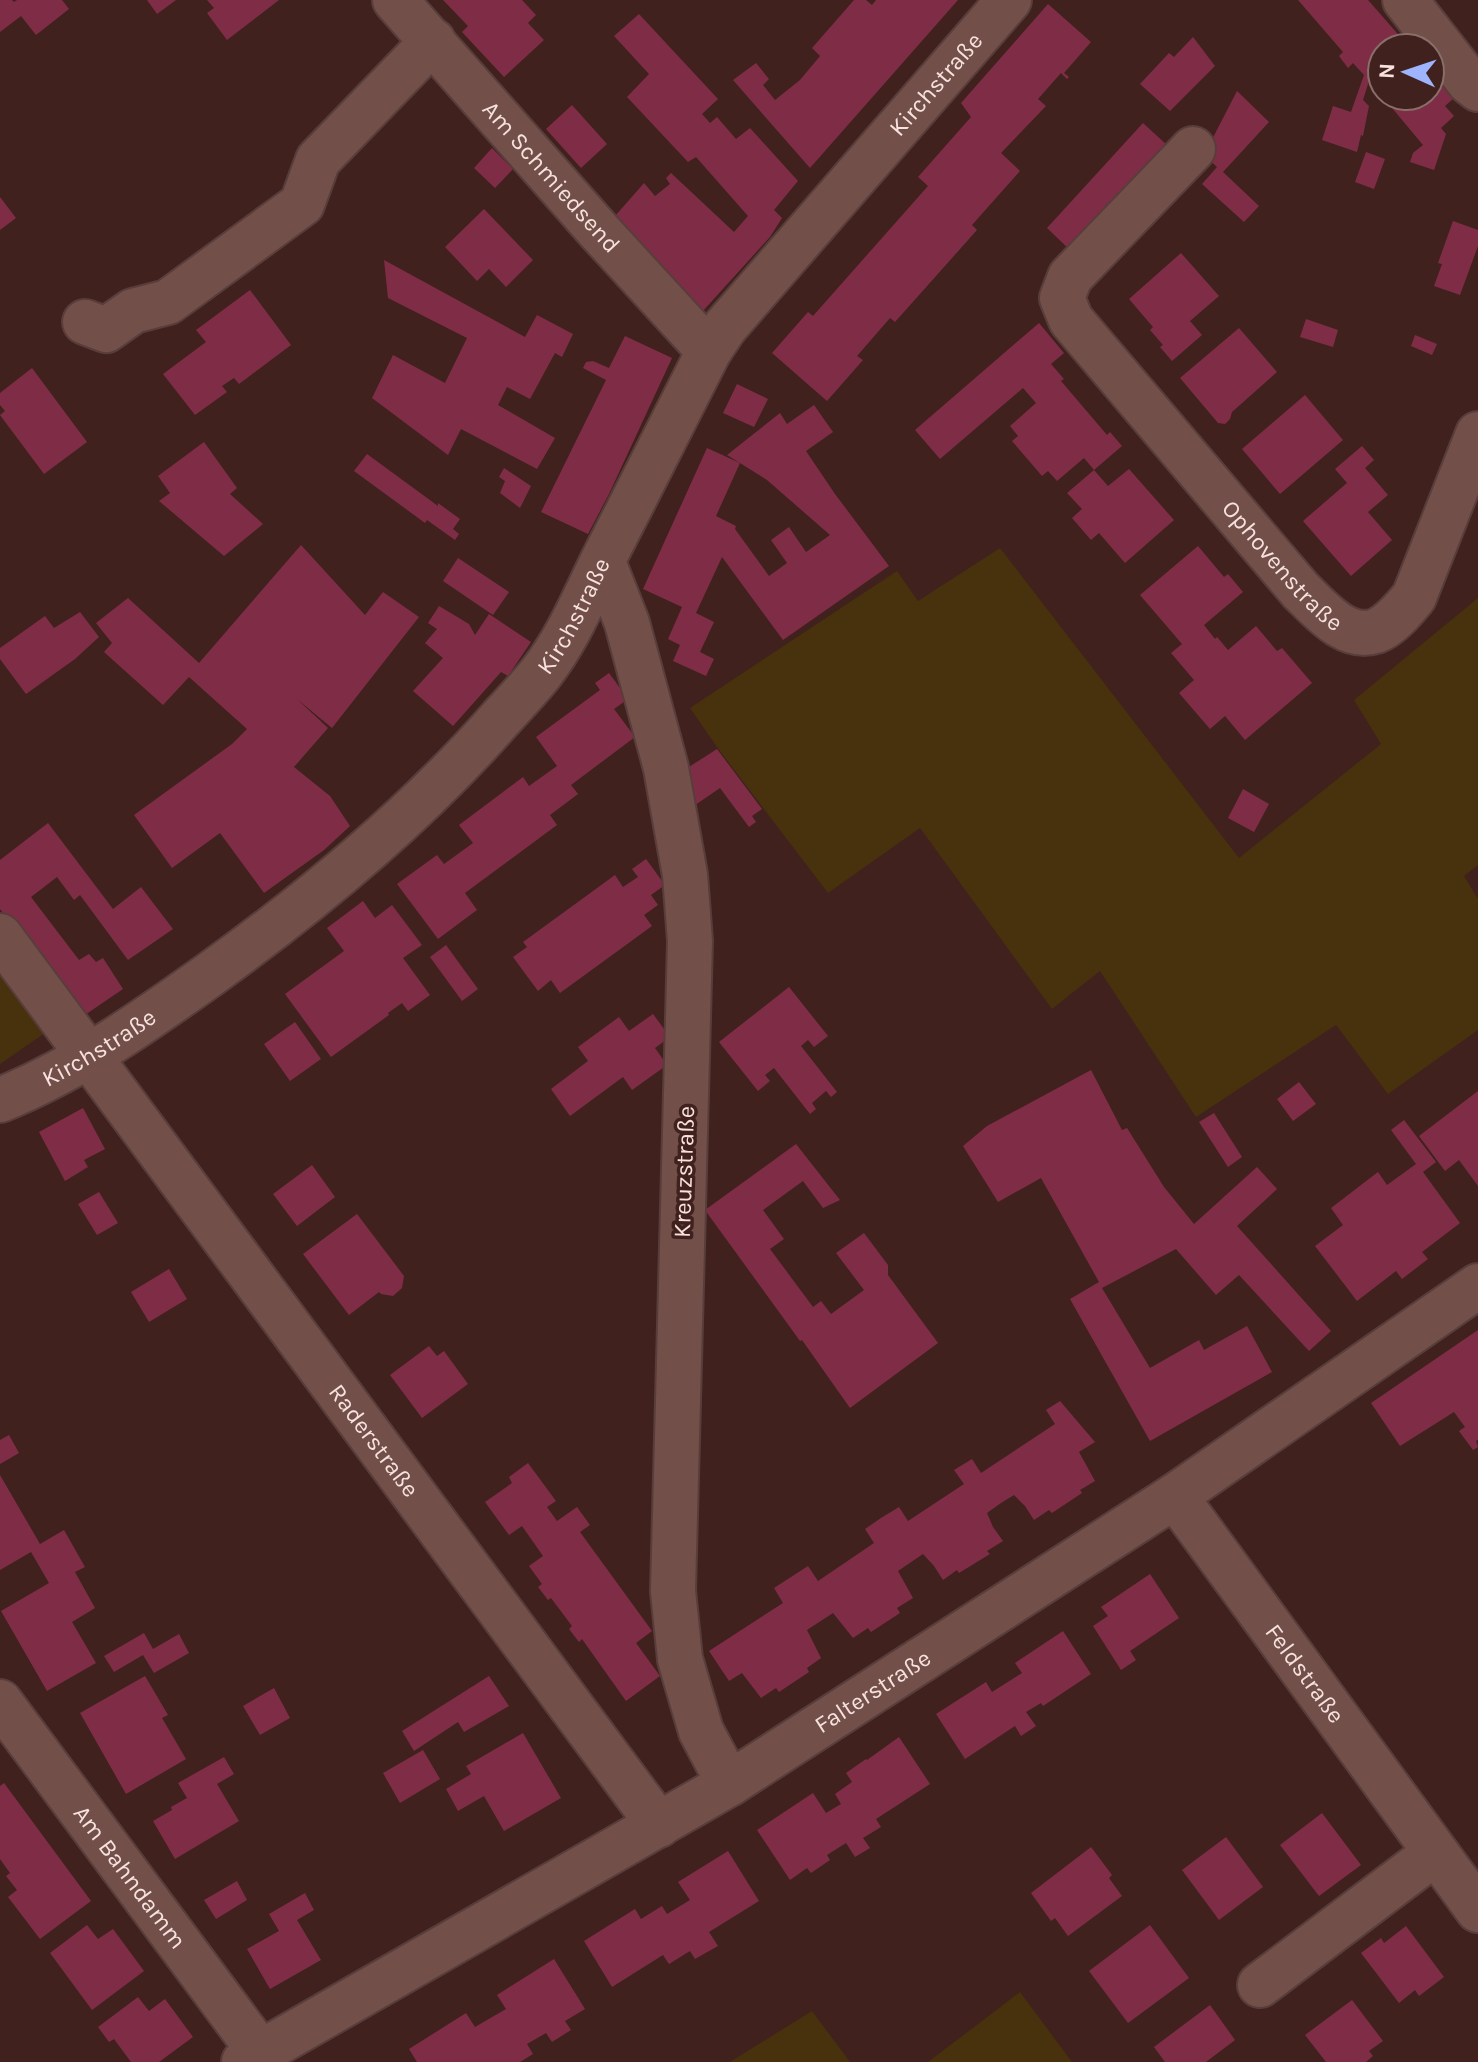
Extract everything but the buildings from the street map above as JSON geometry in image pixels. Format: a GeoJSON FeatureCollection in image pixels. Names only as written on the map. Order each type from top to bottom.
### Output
{"type":"FeatureCollection","features":[{"type":"Feature","properties":{"kind":"street","name":"Am Schmiedsend"},"geometry":{"type":"LineString","coordinates":[[395,0],[709,351]]}},
{"type":"Feature","properties":{"kind":"street","name":"Kirchstraße"},"geometry":{"type":"LineString","coordinates":[[0,1100],[88,1057],[257,941],[412,811],[465,759],[542,672],[572,627],[709,351],[725,327],[1009,0]]}},
{"type":"Feature","properties":{"kind":"street"},"geometry":{"type":"LineString","coordinates":[[1405,0],[1469,82],[1478,89]]}},
{"type":"Feature","properties":{"kind":"street"},"geometry":{"type":"LineString","coordinates":[[85,322],[106,330],[133,311],[168,302],[302,204],[318,160],[433,41]]}},
{"type":"Feature","properties":{"kind":"street","name":"Ophovenstraße"},"geometry":{"type":"LineString","coordinates":[[1193,149],[1055,289],[1071,320],[1301,591],[1328,618],[1355,633],[1377,630],[1414,597],[1478,434]]}},
{"type":"Feature","properties":{"kind":"street","name":"Kreuzstraße"},"geometry":{"type":"LineString","coordinates":[[603,562],[627,623],[662,753],[685,875],[690,941],[673,1591],[680,1659],[701,1731],[729,1784]]}},
{"type":"Feature","properties":{"kind":"street","name":"Raderstraße"},"geometry":{"type":"LineString","coordinates":[[0,936],[659,1825]]}},
{"type":"Feature","properties":{"kind":"street","name":"Falterstraße"},"geometry":{"type":"LineString","coordinates":[[252,2057],[729,1784],[1175,1496],[1478,1286]]}},
{"type":"Feature","properties":{"kind":"street","name":"Feldstraße"},"geometry":{"type":"LineString","coordinates":[[1175,1496],[1478,1910]]}},
{"type":"Feature","properties":{"kind":"street","name":"Am Bahndamm"},"geometry":{"type":"LineString","coordinates":[[0,1702],[252,2057]]}},
{"type":"Feature","properties":{"kind":"street"},"geometry":{"type":"LineString","coordinates":[[1260,1985],[1435,1853]]}},
{"type":"Feature","properties":{"kind":"shaded area"},"geometry":{"type":"Polygon","coordinates":[[[1000,548],[1239,858],[1381,744],[1354,700],[1478,598],[1478,865],[1464,876],[1478,899],[1478,1030],[1388,1094],[1336,1025],[1196,1117],[1100,971],[1052,1009],[920,828],[828,893],[690,708],[897,571],[918,601],[1000,548]]]}},
{"type":"Feature","properties":{"kind":"shaded area"},"geometry":{"type":"Polygon","coordinates":[[[0,972],[45,1033],[0,1064],[0,972]]]}},
{"type":"Feature","properties":{"kind":"shaded area"},"geometry":{"type":"Polygon","coordinates":[[[1020,1992],[1072,2062],[928,2062],[1020,1992]]]}},
{"type":"Feature","properties":{"kind":"shaded area"},"geometry":{"type":"Polygon","coordinates":[[[812,2011],[850,2062],[730,2062],[812,2011]]]}}]}
